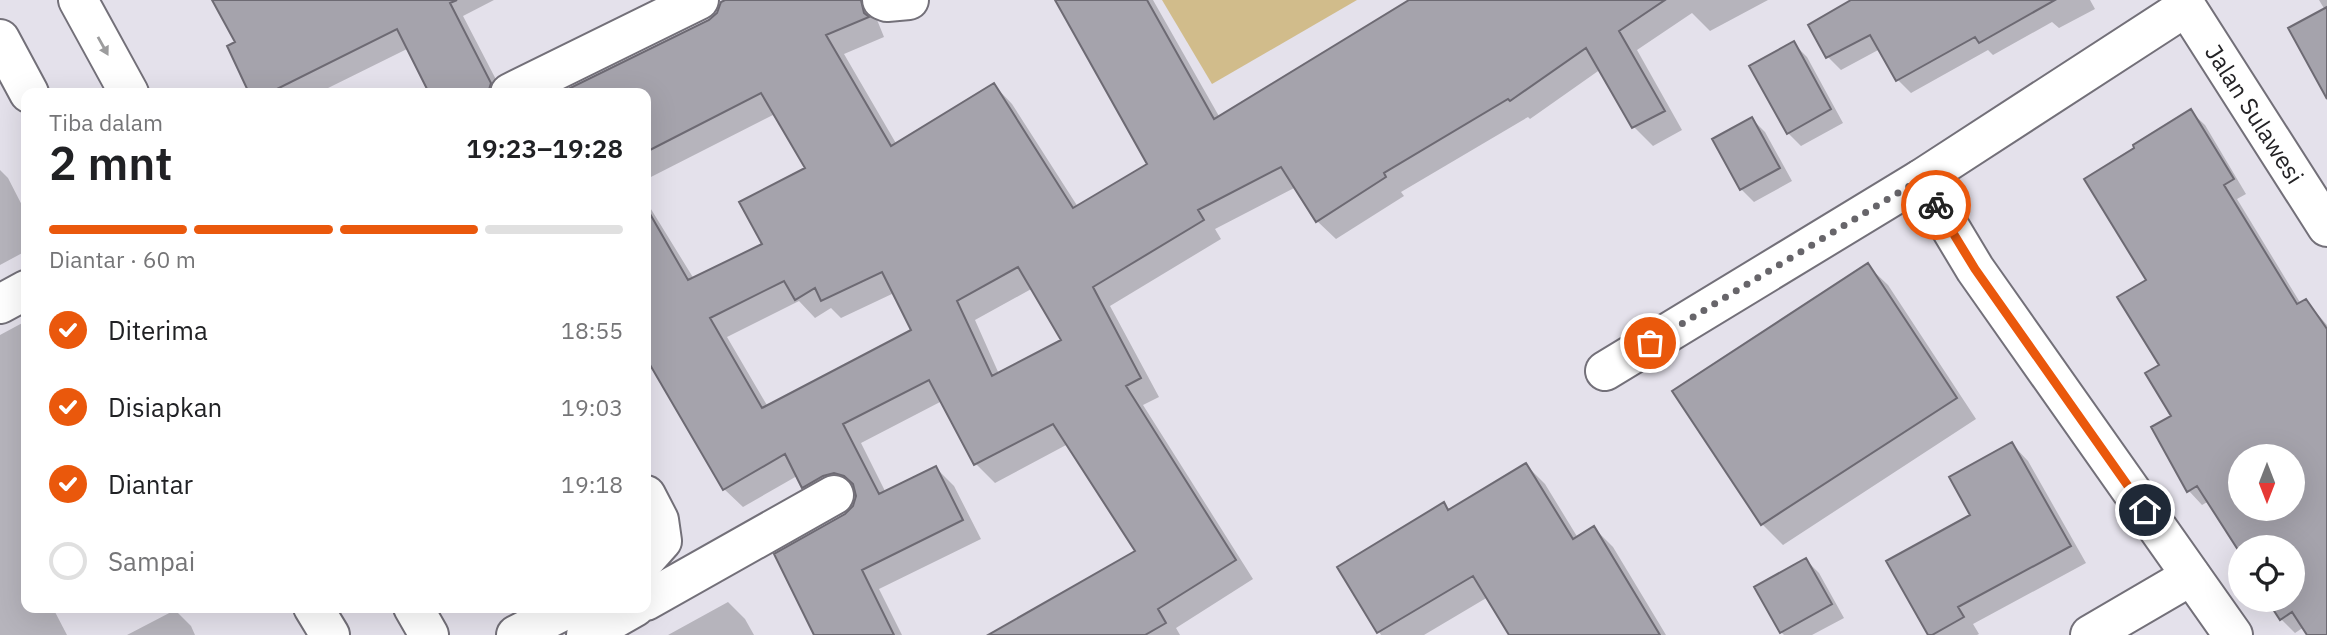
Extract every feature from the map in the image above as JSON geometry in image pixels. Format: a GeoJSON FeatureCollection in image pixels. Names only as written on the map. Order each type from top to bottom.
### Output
{"type":"FeatureCollection","features":[{"type":"Feature","properties":{"kind":"street"},"geometry":{"type":"LineString","coordinates":[[78,0],[126,88]]}},
{"type":"Feature","properties":{"kind":"street"},"geometry":{"type":"LineString","coordinates":[[520,88],[699,0]]}},
{"type":"Feature","properties":{"kind":"street"},"geometry":{"type":"LineString","coordinates":[[882,0],[909,0]]}},
{"type":"Feature","properties":{"kind":"street"},"geometry":{"type":"LineString","coordinates":[[1605,371],[1921,179],[2184,3]]}},
{"type":"Feature","properties":{"kind":"street","name":"Jalan Sulawesi"},"geometry":{"type":"LineString","coordinates":[[2184,3],[2327,227]]}},
{"type":"Feature","properties":{"kind":"street"},"geometry":{"type":"LineString","coordinates":[[0,39],[26,88]]}},
{"type":"Feature","properties":{"kind":"street"},"geometry":{"type":"LineString","coordinates":[[1921,179],[1975,269],[2233,635]]}},
{"type":"Feature","properties":{"kind":"street"},"geometry":{"type":"LineString","coordinates":[[0,304],[21,293]]}},
{"type":"Feature","properties":{"kind":"street"},"geometry":{"type":"LineString","coordinates":[[651,598],[834,495]]}},
{"type":"Feature","properties":{"kind":"street"},"geometry":{"type":"LineString","coordinates":[[651,505],[659,520],[662,541],[651,553]]}},
{"type":"Feature","properties":{"kind":"street"},"geometry":{"type":"LineString","coordinates":[[2090,635],[2191,576]]}},
{"type":"Feature","properties":{"kind":"street"},"geometry":{"type":"LineString","coordinates":[[317,613],[330,635]]}},
{"type":"Feature","properties":{"kind":"street"},"geometry":{"type":"LineString","coordinates":[[416,613],[429,635]]}},
{"type":"Feature","properties":{"kind":"street"},"geometry":{"type":"LineString","coordinates":[[516,635],[559,613]]}},
{"type":"Feature","properties":{"kind":"street"},"geometry":{"type":"LineString","coordinates":[[586,635],[624,613]]}},
{"type":"Feature","properties":{"kind":"shaded area"},"geometry":{"type":"Polygon","coordinates":[[[1162,0],[1357,0],[1212,84],[1162,0]]]}},
{"type":"Feature","properties":{"kind":"building"},"geometry":{"type":"Polygon","coordinates":[[[212,0],[457,0],[450,3],[491,83],[490,88],[426,88],[397,29],[279,88],[247,88],[227,46],[235,42],[212,0]]]}},
{"type":"Feature","properties":{"kind":"building"},"geometry":{"type":"Polygon","coordinates":[[[725,0],[861,0],[864,13],[869,17],[826,35],[891,146],[994,83],[1073,208],[1147,164],[1055,0],[1147,0],[1214,119],[1409,0],[1665,0],[1619,31],[1665,111],[1632,128],[1586,48],[1510,101],[1508,99],[1384,173],[1386,177],[1316,222],[1281,167],[1198,210],[1204,220],[1093,287],[1141,378],[1126,386],[1236,560],[1158,609],[1166,623],[1145,635],[988,635],[1135,551],[1053,424],[974,465],[929,380],[843,424],[879,494],[936,466],[963,520],[862,570],[894,635],[814,635],[774,554],[845,514],[853,506],[856,496],[853,484],[844,476],[834,473],[802,488],[785,454],[723,490],[651,367],[651,216],[688,280],[762,244],[739,202],[805,168],[761,93],[651,149],[651,88],[570,88],[709,20],[717,13],[721,2],[725,0]],[[1018,267],[957,301],[992,376],[1061,340],[1018,267]],[[882,272],[821,301],[815,288],[795,300],[784,281],[710,318],[762,408],[911,330],[882,272]]]}},
{"type":"Feature","properties":{"kind":"building"},"geometry":{"type":"Polygon","coordinates":[[[1851,0],[2055,0],[1979,43],[1975,37],[1896,81],[1870,35],[1826,58],[1808,25],[1851,0]]]}},
{"type":"Feature","properties":{"kind":"building"},"geometry":{"type":"Polygon","coordinates":[[[2327,7],[2327,99],[2288,28],[2327,7]]]}},
{"type":"Feature","properties":{"kind":"building"},"geometry":{"type":"Polygon","coordinates":[[[1794,41],[1831,109],[1787,134],[1749,66],[1794,41]]]}},
{"type":"Feature","properties":{"kind":"building"},"geometry":{"type":"Polygon","coordinates":[[[2191,109],[2234,179],[2224,185],[2297,304],[2306,299],[2327,329],[2327,635],[2307,635],[2292,612],[2305,612],[2305,535],[2228,535],[2197,486],[2187,492],[2151,427],[2171,416],[2145,373],[2159,365],[2117,297],[2146,280],[2084,179],[2134,148],[2133,145],[2191,109]]]}},
{"type":"Feature","properties":{"kind":"building"},"geometry":{"type":"Polygon","coordinates":[[[1752,117],[1780,168],[1740,190],[1712,139],[1752,117]]]}},
{"type":"Feature","properties":{"kind":"building"},"geometry":{"type":"Polygon","coordinates":[[[1868,263],[1957,398],[1761,525],[1672,391],[1868,263]]]}},
{"type":"Feature","properties":{"kind":"building"},"geometry":{"type":"Polygon","coordinates":[[[2012,442],[2071,546],[1958,607],[1964,617],[1928,635],[1886,561],[1970,515],[1949,477],[2012,442]]]}},
{"type":"Feature","properties":{"kind":"building"},"geometry":{"type":"Polygon","coordinates":[[[1526,463],[1573,539],[1594,526],[1660,635],[1509,635],[1473,576],[1377,633],[1337,567],[1444,502],[1448,510],[1526,463]]]}},
{"type":"Feature","properties":{"kind":"building"},"geometry":{"type":"Polygon","coordinates":[[[1806,558],[1832,604],[1780,633],[1754,587],[1806,558]]]}},
{"type":"Feature","properties":{"kind":"building"},"geometry":{"type":"Polygon","coordinates":[[[2275,612],[2292,612],[2280,620],[2275,612]]]}},
{"type":"Feature","properties":{"kind":"way so far"},"geometry":{"type":"LineString","coordinates":[[1650,343],[1921,179],[1936,205]]}},
{"type":"Feature","properties":{"kind":"route"},"geometry":{"type":"LineString","coordinates":[[1936,205],[1975,269],[2145,510]]}}]}
